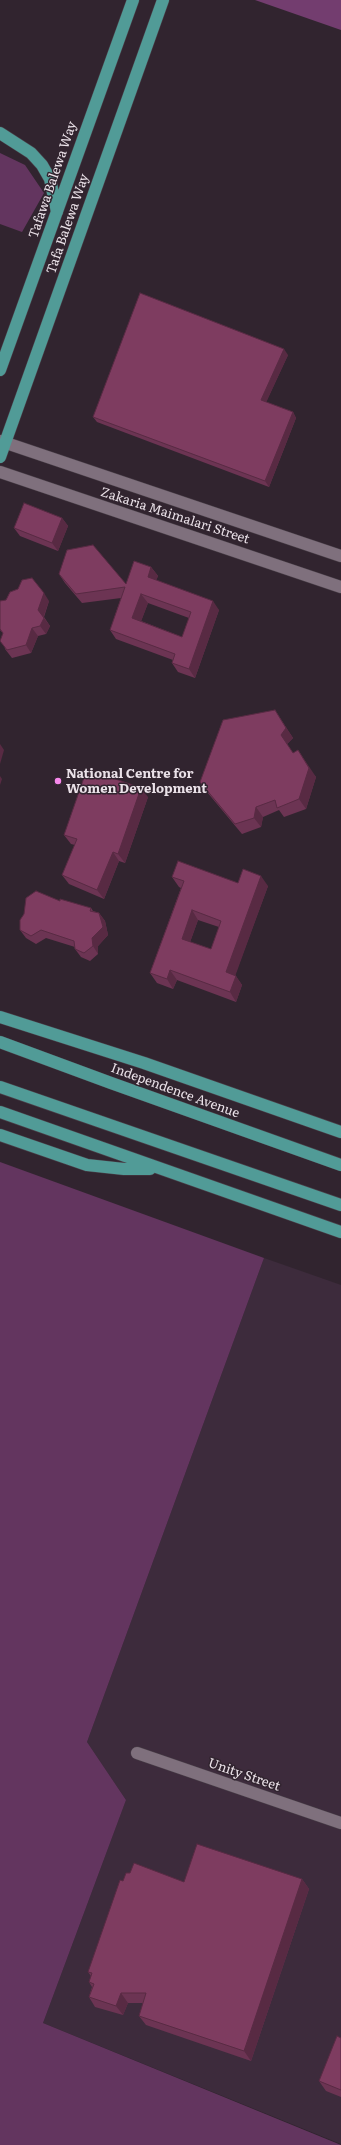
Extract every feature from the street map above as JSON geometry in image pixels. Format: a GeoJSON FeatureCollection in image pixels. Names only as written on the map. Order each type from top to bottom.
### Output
{"type":"FeatureCollection","features":[{"type":"Feature","properties":{"kind":"main road","name":"Tafawa Balewa Way"},"geometry":{"type":"LineString","coordinates":[[0,370],[133,0]]}},
{"type":"Feature","properties":{"kind":"main road","name":"Tafa Balewa Way"},"geometry":{"type":"LineString","coordinates":[[0,458],[3,442],[163,0]]}},
{"type":"Feature","properties":{"kind":"main road"},"geometry":{"type":"LineString","coordinates":[[0,133],[31,153],[42,165],[50,179],[57,213]]}},
{"type":"Feature","properties":{"kind":"main road","name":"Independence Avenue"},"geometry":{"type":"LineString","coordinates":[[0,1016],[144,1063],[341,1132]]}},
{"type":"Feature","properties":{"kind":"main road","name":"Independence Avenue"},"geometry":{"type":"LineString","coordinates":[[0,1042],[341,1165]]}},
{"type":"Feature","properties":{"kind":"main road"},"geometry":{"type":"LineString","coordinates":[[0,1087],[341,1205]]}},
{"type":"Feature","properties":{"kind":"main road"},"geometry":{"type":"LineString","coordinates":[[0,1112],[341,1232]]}},
{"type":"Feature","properties":{"kind":"main road"},"geometry":{"type":"LineString","coordinates":[[0,1135],[87,1165],[124,1170],[159,1169]]}},
{"type":"Feature","properties":{"kind":"street","name":"Zakaria Maimalari Street"},"geometry":{"type":"LineString","coordinates":[[3,442],[274,532],[341,556]]}},
{"type":"Feature","properties":{"kind":"street","name":"Zakaria Maimalari Street"},"geometry":{"type":"LineString","coordinates":[[0,472],[341,587]]}},
{"type":"Feature","properties":{"kind":"street","name":"Unity Street"},"geometry":{"type":"LineString","coordinates":[[137,1753],[341,1823]]}},
{"type":"Feature","properties":{"kind":"shaded area"},"geometry":{"type":"Polygon","coordinates":[[[255,0],[341,0],[341,30],[255,0]]]}},
{"type":"Feature","properties":{"kind":"shaded area"},"geometry":{"type":"Polygon","coordinates":[[[0,153],[25,165],[44,193],[22,232],[0,224],[0,153]]]}},
{"type":"Feature","properties":{"kind":"shaded area"},"geometry":{"type":"Polygon","coordinates":[[[0,1162],[264,1258],[87,1742],[126,1800],[43,2023],[341,2145],[0,2145],[0,1162]]]}},
{"type":"Feature","properties":{"kind":"shaded area"},"geometry":{"type":"Polygon","coordinates":[[[264,1258],[341,1285],[341,2144],[43,2023],[126,1800],[87,1742],[264,1258]]]}},
{"type":"Feature","properties":{"kind":"building"},"geometry":{"type":"Polygon","coordinates":[[[140,293],[284,349],[261,400],[293,412],[265,481],[93,417],[140,293]]]}},
{"type":"Feature","properties":{"kind":"building"},"geometry":{"type":"Polygon","coordinates":[[[24,503],[62,518],[52,543],[14,528],[24,503]]]}},
{"type":"Feature","properties":{"kind":"building"},"geometry":{"type":"Polygon","coordinates":[[[93,545],[126,584],[134,561],[151,567],[148,577],[213,601],[189,669],[172,663],[175,654],[110,630],[125,587],[76,594],[59,574],[67,550],[93,545]],[[141,594],[132,618],[182,637],[191,612],[141,594]]]}},
{"type":"Feature","properties":{"kind":"building"},"geometry":{"type":"Polygon","coordinates":[[[32,578],[44,593],[38,610],[44,618],[40,626],[32,628],[26,645],[7,650],[0,641],[3,633],[0,629],[0,601],[6,600],[10,592],[18,589],[22,580],[32,578]]]}},
{"type":"Feature","properties":{"kind":"building"},"geometry":{"type":"Polygon","coordinates":[[[275,710],[286,728],[281,735],[293,753],[298,750],[309,768],[299,799],[277,808],[275,800],[256,807],[254,818],[235,824],[200,782],[223,720],[275,710]]]}},
{"type":"Feature","properties":{"kind":"building"},"geometry":{"type":"Polygon","coordinates":[[[87,769],[141,788],[118,854],[113,852],[97,890],[62,875],[77,839],[64,835],[87,769]]]}},
{"type":"Feature","properties":{"kind":"building"},"geometry":{"type":"Polygon","coordinates":[[[178,861],[238,883],[243,869],[261,876],[226,972],[236,976],[230,992],[170,970],[167,979],[150,973],[184,881],[172,877],[178,861]],[[192,910],[182,939],[211,949],[221,921],[192,910]]]}},
{"type":"Feature","properties":{"kind":"building"},"geometry":{"type":"Polygon","coordinates":[[[36,891],[60,901],[60,899],[91,908],[90,911],[99,913],[103,927],[92,938],[93,946],[84,953],[75,949],[74,941],[41,930],[31,936],[20,930],[20,920],[24,914],[26,898],[36,891]]]}},
{"type":"Feature","properties":{"kind":"building"},"geometry":{"type":"Polygon","coordinates":[[[197,1844],[302,1879],[244,2051],[139,2016],[146,1993],[121,1993],[116,2006],[89,1997],[94,1984],[89,1982],[92,1973],[88,1972],[120,1880],[123,1881],[126,1873],[130,1873],[134,1863],[184,1882],[197,1844]]]}},
{"type":"Feature","properties":{"kind":"building"},"geometry":{"type":"Polygon","coordinates":[[[337,2036],[341,2038],[341,2090],[319,2081],[337,2036]]]}},
{"type":"Feature","properties":{"kind":"place","name":"National Centre for Women Development"},"geometry":{"type":"Point","coordinates":[58,781]}}]}
